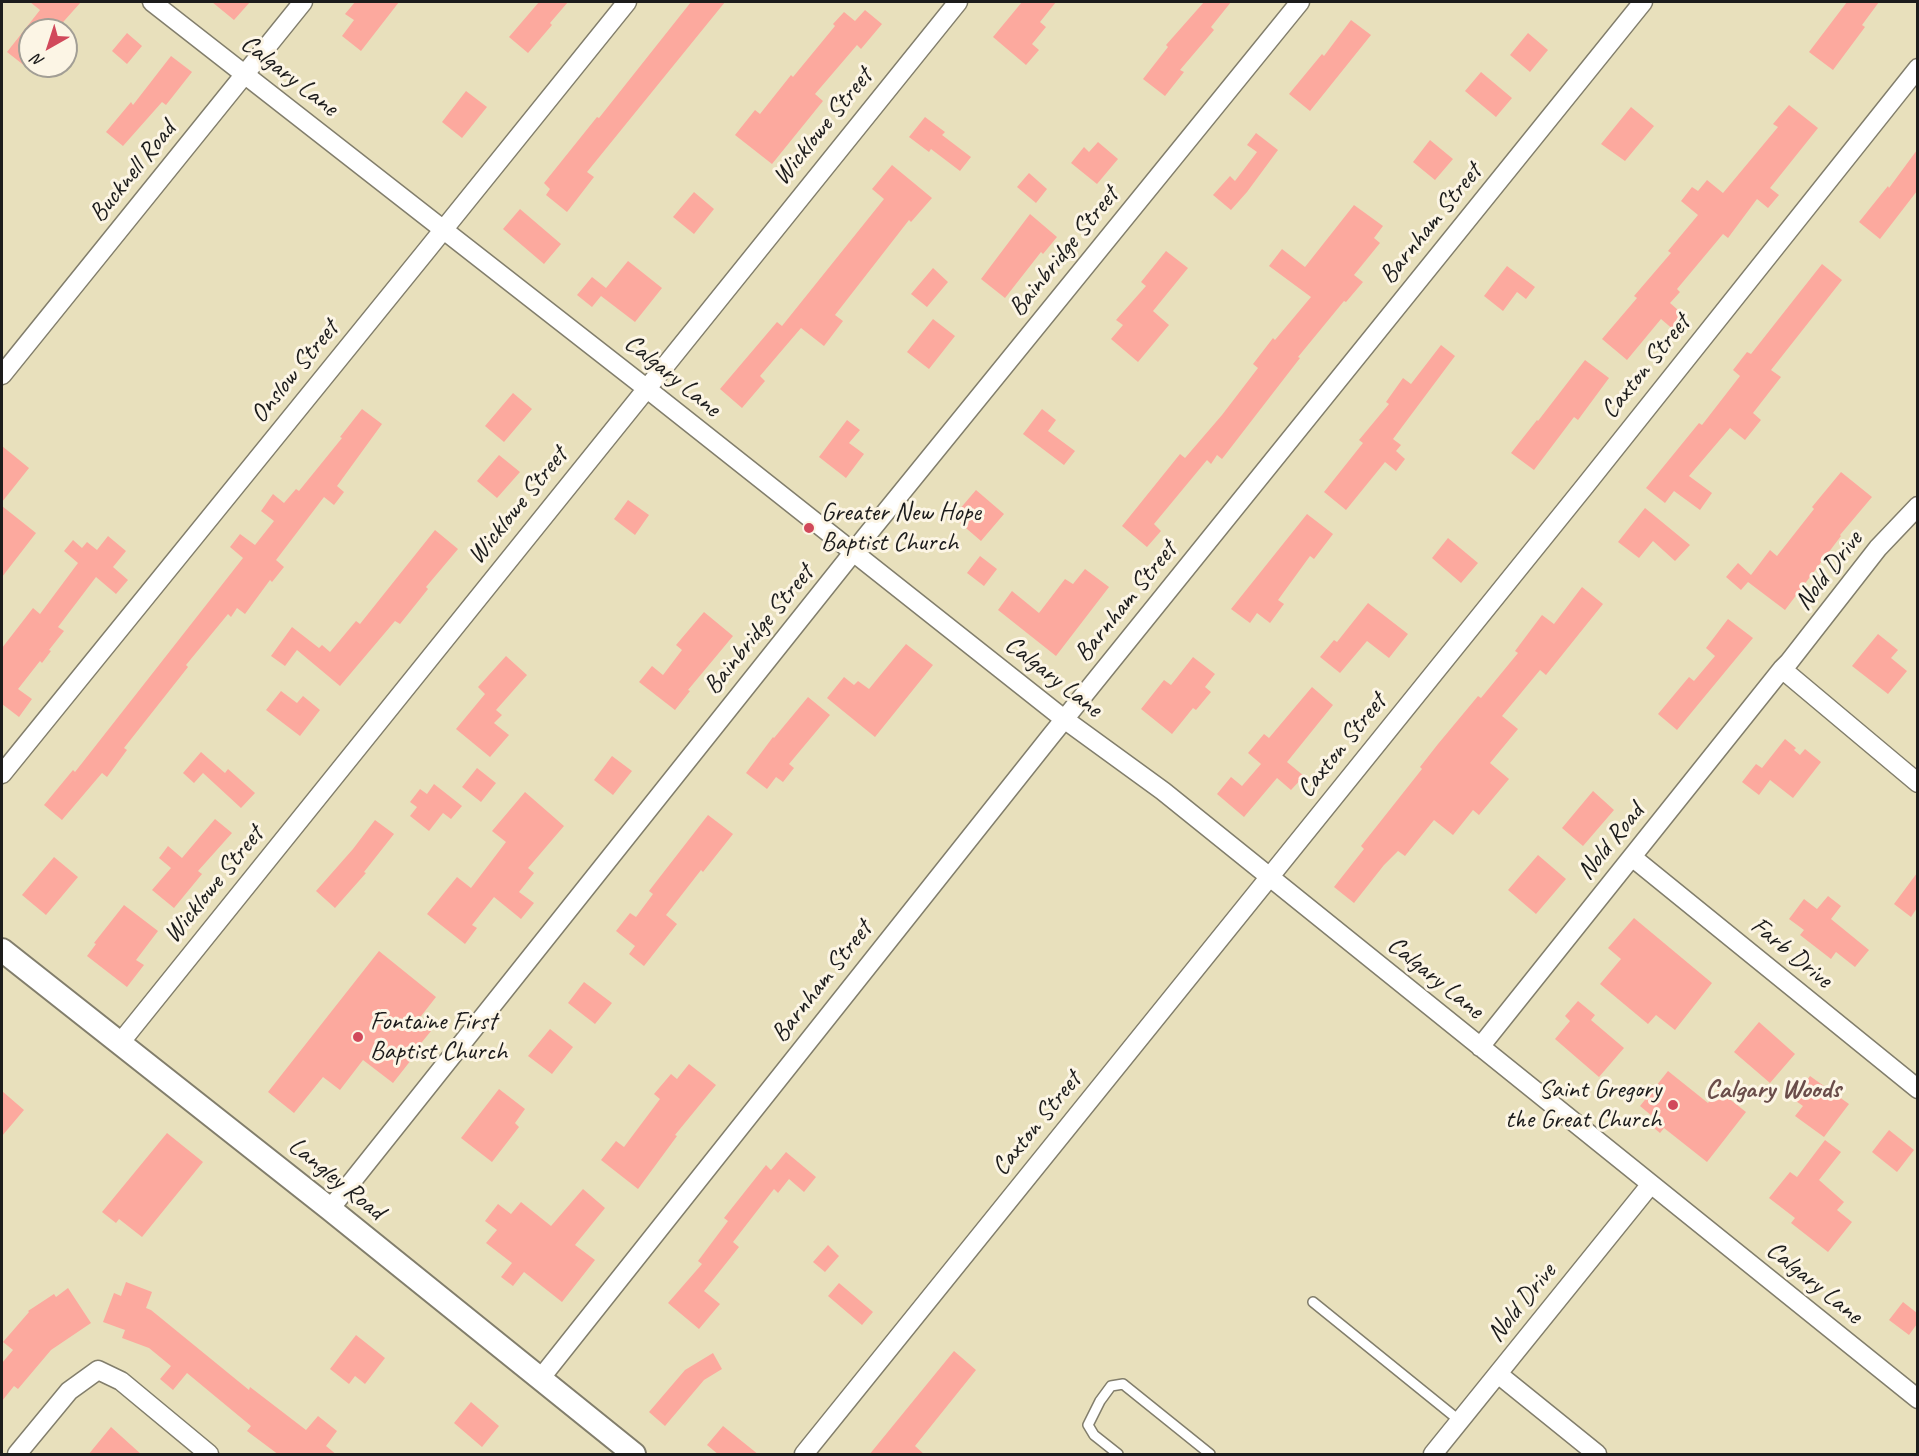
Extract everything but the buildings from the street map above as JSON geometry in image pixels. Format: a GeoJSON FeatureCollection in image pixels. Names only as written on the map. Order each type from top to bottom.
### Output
{"type":"FeatureCollection","features":[{"type":"Feature","properties":{"kind":"street","name":"Calgary Lane"},"geometry":{"type":"LineString","coordinates":[[152,2],[444,229],[1064,719],[1163,791],[1917,1399]]}},
{"type":"Feature","properties":{"kind":"street","name":"Bucknell Road"},"geometry":{"type":"LineString","coordinates":[[2,375],[303,2]]}},
{"type":"Feature","properties":{"kind":"street","name":"Onslow Street"},"geometry":{"type":"LineString","coordinates":[[2,774],[627,2]]}},
{"type":"Feature","properties":{"kind":"street","name":"Wicklowe Street"},"geometry":{"type":"LineString","coordinates":[[120,1043],[958,2]]}},
{"type":"Feature","properties":{"kind":"street","name":"Bainbridge Street"},"geometry":{"type":"LineString","coordinates":[[330,1209],[853,553],[1300,2]]}},
{"type":"Feature","properties":{"kind":"street","name":"Barnham Street"},"geometry":{"type":"LineString","coordinates":[[540,1379],[1064,719],[1643,2]]}},
{"type":"Feature","properties":{"kind":"street","name":"Caxton Street"},"geometry":{"type":"LineString","coordinates":[[804,1455],[1577,495],[1917,68]]}},
{"type":"Feature","properties":{"kind":"street","name":"Nold Drive"},"geometry":{"type":"LineString","coordinates":[[1782,669],[1878,548],[1917,506]]}},
{"type":"Feature","properties":{"kind":"street"},"geometry":{"type":"LineString","coordinates":[[1782,669],[1917,783]]}},
{"type":"Feature","properties":{"kind":"street","name":"Nold Road"},"geometry":{"type":"LineString","coordinates":[[1480,1047],[1782,669]]}},
{"type":"Feature","properties":{"kind":"street","name":"Farb Drive"},"geometry":{"type":"LineString","coordinates":[[1632,857],[1917,1089]]}},
{"type":"Feature","properties":{"kind":"street","name":"Langley Road"},"geometry":{"type":"LineString","coordinates":[[2,950],[330,1209],[634,1455]]}},
{"type":"Feature","properties":{"kind":"street","name":"Nold Drive"},"geometry":{"type":"LineString","coordinates":[[1433,1455],[1651,1184]]}},
{"type":"Feature","properties":{"kind":"street"},"geometry":{"type":"LineString","coordinates":[[17,1455],[69,1391],[98,1371],[122,1381],[209,1455]]}},
{"type":"Feature","properties":{"kind":"street"},"geometry":{"type":"LineString","coordinates":[[1498,1374],[1597,1455]]}},
{"type":"Feature","properties":{"kind":"lane"},"geometry":{"type":"LineString","coordinates":[[1313,1302],[1460,1421]]}},
{"type":"Feature","properties":{"kind":"lane"},"geometry":{"type":"LineString","coordinates":[[1118,1455],[1094,1435],[1088,1425],[1100,1401],[1111,1386],[1122,1384],[1210,1455]]}},
{"type":"Feature","properties":{"kind":"place","name":"Greater New Hope Baptist Church"},"geometry":{"type":"Point","coordinates":[809,528]}},
{"type":"Feature","properties":{"kind":"place","name":"Fontaine First Baptist Church"},"geometry":{"type":"Point","coordinates":[358,1037]}},
{"type":"Feature","properties":{"kind":"place","name":"Saint Gregory the Great Church"},"geometry":{"type":"Point","coordinates":[1673,1105]}},
{"type":"Feature","properties":{"kind":"district","name":"Calgary Woods"},"geometry":{"type":"Point","coordinates":[1773,1090]}}]}
